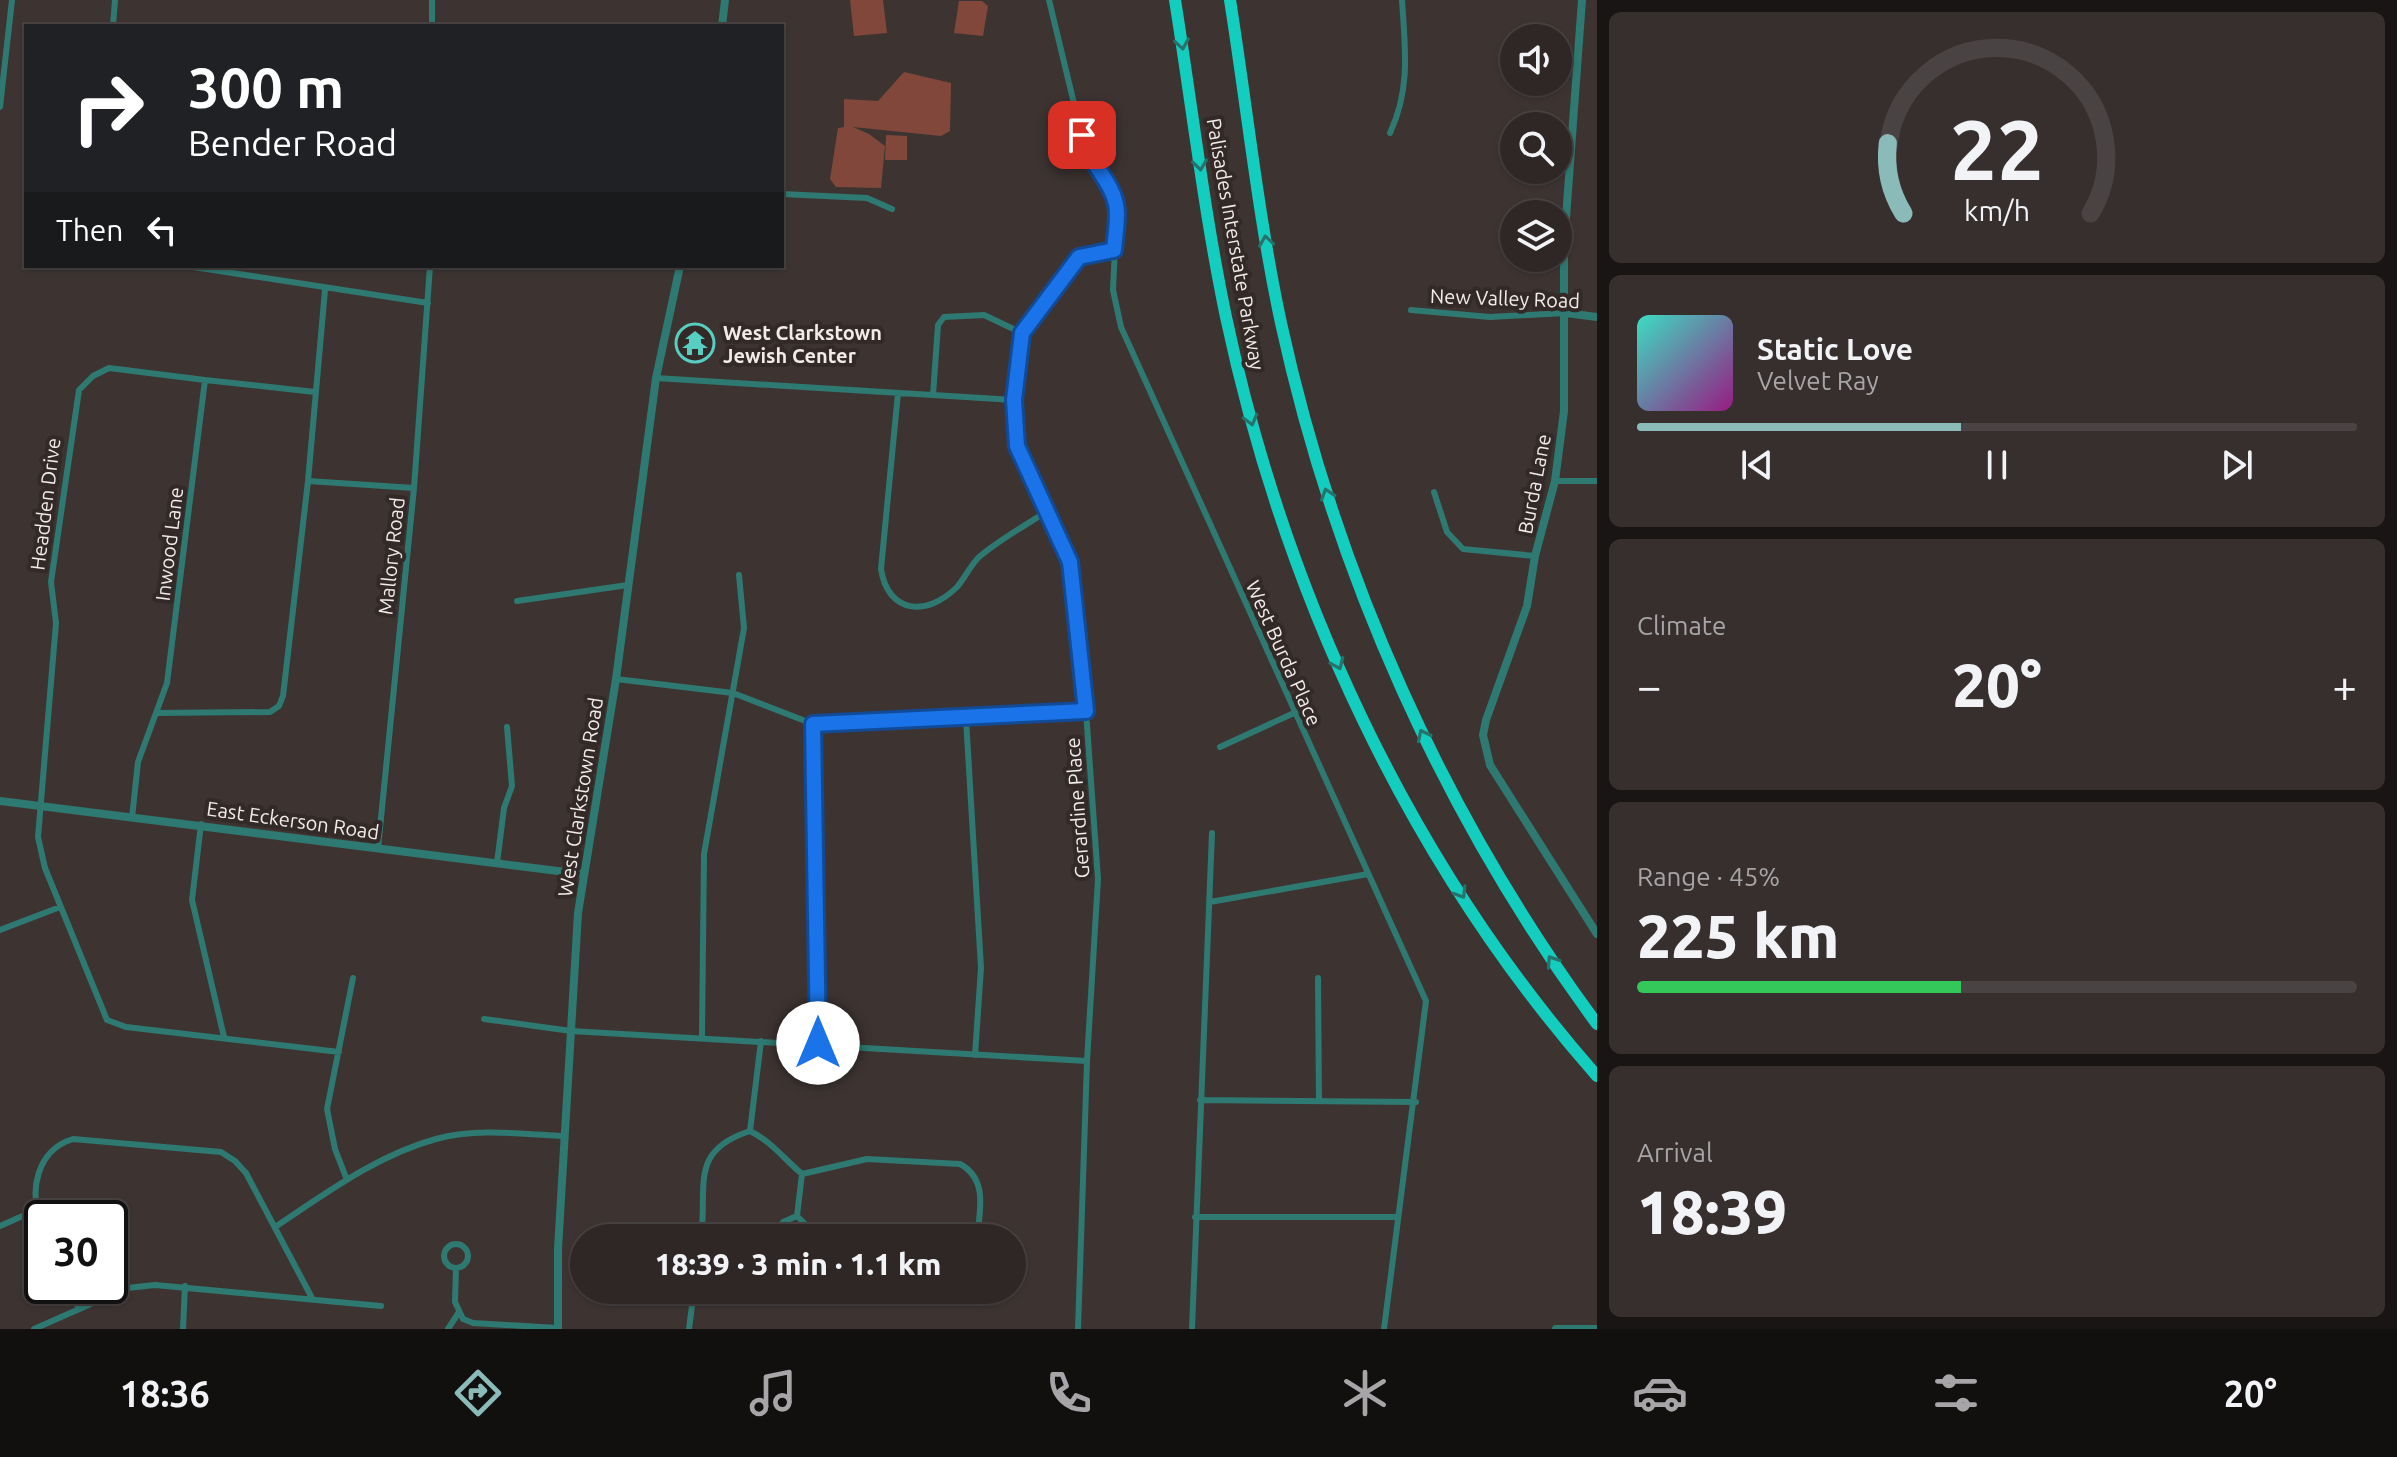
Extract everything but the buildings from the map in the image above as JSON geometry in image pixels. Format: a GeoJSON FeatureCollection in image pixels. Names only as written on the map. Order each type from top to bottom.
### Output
{"type":"FeatureCollection","features":[{"type":"Feature","properties":{"kind":"highway","name":"Palisades Interstate Parkway"},"geometry":{"type":"LineString","coordinates":[[1175,0],[1229,330],[1266,471],[1309,596],[1356,705],[1424,833],[1511,967],[1597,1076]]}},
{"type":"Feature","properties":{"kind":"highway","name":"Palisades Interstate Parkway"},"geometry":{"type":"LineString","coordinates":[[1230,0],[1281,321],[1310,435],[1345,547],[1399,682],[1450,788],[1521,913],[1597,1024]]}},
{"type":"Feature","properties":{"kind":"street"},"geometry":{"type":"LineString","coordinates":[[0,107],[12,0]]}},
{"type":"Feature","properties":{"kind":"street"},"geometry":{"type":"LineString","coordinates":[[113,24],[115,0]]}},
{"type":"Feature","properties":{"kind":"street"},"geometry":{"type":"LineString","coordinates":[[432,0],[432,24]]}},
{"type":"Feature","properties":{"kind":"street"},"geometry":{"type":"LineString","coordinates":[[722,24],[725,0]]}},
{"type":"Feature","properties":{"kind":"street","name":"West Burda Place"},"geometry":{"type":"LineString","coordinates":[[1049,0],[1086,153],[1117,206],[1113,290],[1121,327],[1426,1001],[1416,1102],[1397,1217],[1384,1329]]}},
{"type":"Feature","properties":{"kind":"street"},"geometry":{"type":"LineString","coordinates":[[1390,133],[1407,83],[1408,56],[1402,0]]}},
{"type":"Feature","properties":{"kind":"street","name":"Burda Lane"},"geometry":{"type":"LineString","coordinates":[[1582,0],[1564,245],[1564,411],[1555,481],[1535,556],[1527,606],[1486,720],[1485,750],[1490,765],[1594,922],[1597,934]]}},
{"type":"Feature","properties":{"kind":"street"},"geometry":{"type":"LineString","coordinates":[[784,194],[867,198],[892,209]]}},
{"type":"Feature","properties":{"kind":"street"},"geometry":{"type":"LineString","coordinates":[[933,395],[938,325],[944,317],[984,315],[1022,333],[1079,257],[1114,250]]}},
{"type":"Feature","properties":{"kind":"street"},"geometry":{"type":"LineString","coordinates":[[198,268],[325,290],[428,303]]}},
{"type":"Feature","properties":{"kind":"street","name":"Mallory Road"},"geometry":{"type":"LineString","coordinates":[[378,848],[414,488],[430,268]]}},
{"type":"Feature","properties":{"kind":"street","name":"West Clarkstown Road"},"geometry":{"type":"LineString","coordinates":[[558,1328],[565,1136],[582,874],[616,679],[656,378],[680,268]]}},
{"type":"Feature","properties":{"kind":"street"},"geometry":{"type":"LineString","coordinates":[[156,713],[270,712],[279,706],[283,696],[308,481],[325,290]]}},
{"type":"Feature","properties":{"kind":"street","name":"New Valley Road"},"geometry":{"type":"LineString","coordinates":[[1411,310],[1490,317],[1566,313],[1597,317]]}},
{"type":"Feature","properties":{"kind":"street","name":"Gerardine Place"},"geometry":{"type":"LineString","coordinates":[[1022,333],[1014,400],[1017,446],[1070,562],[1086,711],[1098,879],[1087,1061],[1078,1329]]}},
{"type":"Feature","properties":{"kind":"street","name":"Headden Drive"},"geometry":{"type":"LineString","coordinates":[[205,380],[109,368],[93,376],[79,390],[51,582],[56,623],[40,850],[107,1020],[126,1027],[224,1037]]}},
{"type":"Feature","properties":{"kind":"street"},"geometry":{"type":"LineString","coordinates":[[656,378],[1014,400]]}},
{"type":"Feature","properties":{"kind":"street"},"geometry":{"type":"LineString","coordinates":[[205,380],[315,392]]}},
{"type":"Feature","properties":{"kind":"street","name":"Inwood Lane"},"geometry":{"type":"LineString","coordinates":[[132,818],[138,762],[167,683],[205,380]]}},
{"type":"Feature","properties":{"kind":"street"},"geometry":{"type":"LineString","coordinates":[[898,393],[881,569],[884,589],[901,605],[928,607],[956,588],[978,558],[1046,512]]}},
{"type":"Feature","properties":{"kind":"street"},"geometry":{"type":"LineString","coordinates":[[308,481],[414,488]]}},
{"type":"Feature","properties":{"kind":"street"},"geometry":{"type":"LineString","coordinates":[[1555,481],[1597,481]]}},
{"type":"Feature","properties":{"kind":"street"},"geometry":{"type":"LineString","coordinates":[[1434,492],[1447,532],[1463,549],[1535,556]]}},
{"type":"Feature","properties":{"kind":"street"},"geometry":{"type":"LineString","coordinates":[[702,1036],[704,854],[744,628],[739,575]]}},
{"type":"Feature","properties":{"kind":"street"},"geometry":{"type":"LineString","coordinates":[[517,601],[628,585]]}},
{"type":"Feature","properties":{"kind":"street"},"geometry":{"type":"LineString","coordinates":[[616,679],[733,693],[813,724],[1086,711]]}},
{"type":"Feature","properties":{"kind":"street"},"geometry":{"type":"LineString","coordinates":[[1220,747],[1294,713]]}},
{"type":"Feature","properties":{"kind":"street"},"geometry":{"type":"LineString","coordinates":[[966,719],[981,968],[975,1055]]}},
{"type":"Feature","properties":{"kind":"street"},"geometry":{"type":"LineString","coordinates":[[813,724],[818,1043]]}},
{"type":"Feature","properties":{"kind":"street"},"geometry":{"type":"LineString","coordinates":[[497,863],[504,808],[512,786],[507,727]]}},
{"type":"Feature","properties":{"kind":"street","name":"East Eckerson Road"},"geometry":{"type":"LineString","coordinates":[[0,801],[582,874]]}},
{"type":"Feature","properties":{"kind":"street"},"geometry":{"type":"LineString","coordinates":[[201,824],[192,900],[224,1037],[339,1052]]}},
{"type":"Feature","properties":{"kind":"street"},"geometry":{"type":"LineString","coordinates":[[1192,1329],[1212,833]]}},
{"type":"Feature","properties":{"kind":"street"},"geometry":{"type":"LineString","coordinates":[[1210,902],[1368,874]]}},
{"type":"Feature","properties":{"kind":"street"},"geometry":{"type":"LineString","coordinates":[[0,930],[60,907]]}},
{"type":"Feature","properties":{"kind":"street"},"geometry":{"type":"LineString","coordinates":[[347,1180],[335,1149],[327,1109],[353,978]]}},
{"type":"Feature","properties":{"kind":"street"},"geometry":{"type":"LineString","coordinates":[[1318,978],[1319,1101]]}},
{"type":"Feature","properties":{"kind":"street"},"geometry":{"type":"LineString","coordinates":[[484,1019],[571,1031],[702,1036],[1087,1061]]}},
{"type":"Feature","properties":{"kind":"street"},"geometry":{"type":"LineString","coordinates":[[750,1131],[761,1041]]}},
{"type":"Feature","properties":{"kind":"street"},"geometry":{"type":"LineString","coordinates":[[1200,1100],[1416,1102]]}},
{"type":"Feature","properties":{"kind":"street"},"geometry":{"type":"LineString","coordinates":[[701,1224],[702,1177],[708,1157],[726,1139],[750,1131],[773,1143],[802,1174],[797,1216]]}},
{"type":"Feature","properties":{"kind":"street"},"geometry":{"type":"LineString","coordinates":[[275,1227],[347,1180],[437,1138],[485,1133],[565,1136]]}},
{"type":"Feature","properties":{"kind":"street"},"geometry":{"type":"LineString","coordinates":[[37,1200],[39,1175],[47,1153],[64,1142],[88,1140],[221,1152],[246,1173],[312,1298]]}},
{"type":"Feature","properties":{"kind":"street"},"geometry":{"type":"LineString","coordinates":[[802,1174],[867,1159],[960,1164],[973,1170],[979,1181],[977,1224]]}},
{"type":"Feature","properties":{"kind":"street"},"geometry":{"type":"LineString","coordinates":[[0,1226],[24,1215]]}},
{"type":"Feature","properties":{"kind":"street"},"geometry":{"type":"LineString","coordinates":[[783,1224],[797,1216]]}},
{"type":"Feature","properties":{"kind":"street"},"geometry":{"type":"LineString","coordinates":[[797,1216],[805,1224]]}},
{"type":"Feature","properties":{"kind":"street"},"geometry":{"type":"LineString","coordinates":[[1195,1217],[1397,1217]]}},
{"type":"Feature","properties":{"kind":"street"},"geometry":{"type":"LineString","coordinates":[[454,1244],[463,1246],[468,1254],[465,1264],[456,1268],[447,1264],[444,1254],[454,1244]]}},
{"type":"Feature","properties":{"kind":"street"},"geometry":{"type":"LineString","coordinates":[[456,1268],[459,1312],[463,1319],[473,1323],[568,1329]]}},
{"type":"Feature","properties":{"kind":"street"},"geometry":{"type":"LineString","coordinates":[[183,1329],[185,1286]]}},
{"type":"Feature","properties":{"kind":"street"},"geometry":{"type":"LineString","coordinates":[[34,1329],[127,1288],[185,1286],[381,1306]]}},
{"type":"Feature","properties":{"kind":"street"},"geometry":{"type":"LineString","coordinates":[[77,1304],[79,1309]]}},
{"type":"Feature","properties":{"kind":"street"},"geometry":{"type":"LineString","coordinates":[[689,1329],[692,1304]]}},
{"type":"Feature","properties":{"kind":"street"},"geometry":{"type":"LineString","coordinates":[[448,1329],[459,1312]]}},
{"type":"Feature","properties":{"kind":"street"},"geometry":{"type":"LineString","coordinates":[[1556,1329],[1597,1329]]}},
{"type":"Feature","properties":{"kind":"shaded area"},"geometry":{"type":"Polygon","coordinates":[[[850,0],[883,0],[887,33],[854,36],[850,0]]]}},
{"type":"Feature","properties":{"kind":"shaded area"},"geometry":{"type":"Polygon","coordinates":[[[959,1],[982,1],[988,6],[983,36],[954,33],[959,1]]]}},
{"type":"Feature","properties":{"kind":"shaded area"},"geometry":{"type":"Polygon","coordinates":[[[904,72],[951,83],[950,131],[941,136],[853,127],[885,146],[881,188],[836,187],[830,179],[838,128],[844,127],[844,99],[878,101],[904,72]]]}},
{"type":"Feature","properties":{"kind":"shaded area"},"geometry":{"type":"Polygon","coordinates":[[[886,135],[907,136],[907,160],[885,160],[886,135]]]}},
{"type":"Feature","properties":{"kind":"place","name":"West Clarkstown Jewish Center"},"geometry":{"type":"Point","coordinates":[695,343]}},
{"type":"Feature","properties":{"kind":"route"},"geometry":{"type":"LineString","coordinates":[[818,1043],[813,724],[1086,711],[1070,562],[1017,446],[1014,400],[1022,333],[1079,257],[1096,251],[1114,250],[1117,206],[1086,153],[1082,135]]}}]}
